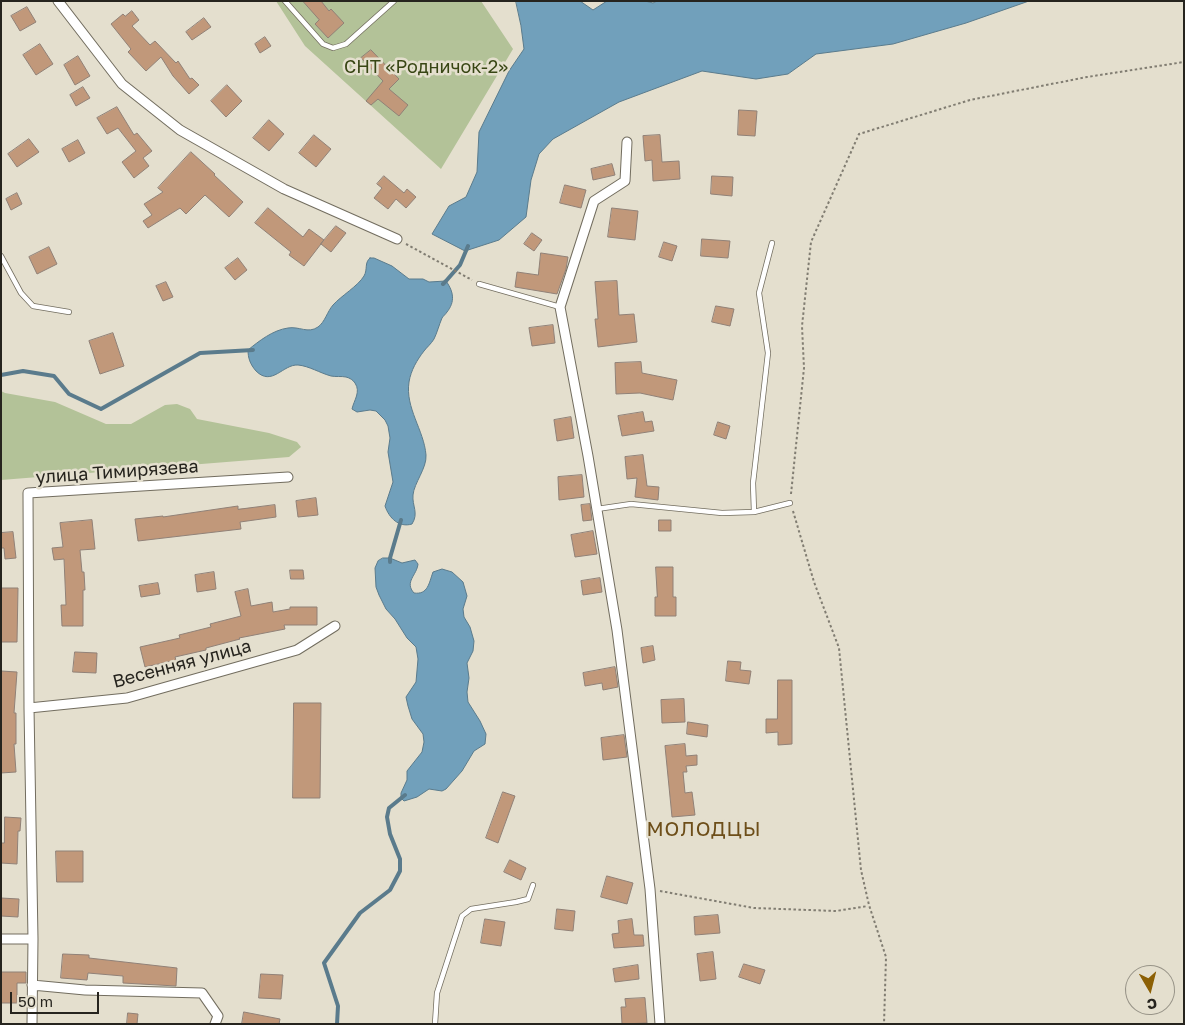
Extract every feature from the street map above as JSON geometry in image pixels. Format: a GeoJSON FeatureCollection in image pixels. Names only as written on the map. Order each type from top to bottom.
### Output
{"type":"FeatureCollection","features":[{"type":"Feature","properties":{"kind":"street"},"geometry":{"type":"LineString","coordinates":[[58,1],[122,84],[180,130],[284,189],[397,239]]}},
{"type":"Feature","properties":{"kind":"street"},"geometry":{"type":"LineString","coordinates":[[627,142],[625,181],[594,201],[560,307],[617,630],[650,889],[660,1024]]}},
{"type":"Feature","properties":{"kind":"street","name":"улица Тимирязева"},"geometry":{"type":"LineString","coordinates":[[32,1024],[33,939],[28,493],[288,477]]}},
{"type":"Feature","properties":{"kind":"street","name":"Весенняя улица"},"geometry":{"type":"LineString","coordinates":[[29,708],[127,698],[297,650],[335,626]]}},
{"type":"Feature","properties":{"kind":"street"},"geometry":{"type":"LineString","coordinates":[[1,939],[33,939]]}},
{"type":"Feature","properties":{"kind":"street"},"geometry":{"type":"LineString","coordinates":[[32,985],[85,990],[202,993],[216,1020]]}},
{"type":"Feature","properties":{"kind":"lane"},"geometry":{"type":"LineString","coordinates":[[285,1],[323,44],[333,48],[346,44],[394,1]]}},
{"type":"Feature","properties":{"kind":"lane"},"geometry":{"type":"LineString","coordinates":[[754,512],[753,483],[768,353],[759,293],[772,243]]}},
{"type":"Feature","properties":{"kind":"lane"},"geometry":{"type":"LineString","coordinates":[[1,256],[21,293],[33,306],[69,312]]}},
{"type":"Feature","properties":{"kind":"lane"},"geometry":{"type":"LineString","coordinates":[[478,284],[560,307]]}},
{"type":"Feature","properties":{"kind":"lane"},"geometry":{"type":"LineString","coordinates":[[597,509],[631,504],[722,513],[754,512],[790,503]]}},
{"type":"Feature","properties":{"kind":"lane"},"geometry":{"type":"LineString","coordinates":[[435,1024],[438,994],[462,916],[471,909],[528,899],[533,885]]}},
{"type":"Feature","properties":{"kind":"path"},"geometry":{"type":"LineString","coordinates":[[884,1024],[886,957],[869,905],[861,870],[839,648],[814,582],[790,503],[804,368],[802,326],[811,242],[859,134],[970,100],[1087,77],[1184,62]]}},
{"type":"Feature","properties":{"kind":"path"},"geometry":{"type":"LineString","coordinates":[[397,239],[478,284]]}},
{"type":"Feature","properties":{"kind":"path"},"geometry":{"type":"LineString","coordinates":[[650,889],[754,908],[836,911],[869,905]]}},
{"type":"Feature","properties":{"kind":"green space","name":"СНТ «Родничок-2»"},"geometry":{"type":"Polygon","coordinates":[[[276,1],[481,1],[513,49],[441,169],[305,46],[276,1]]]}},
{"type":"Feature","properties":{"kind":"green space"},"geometry":{"type":"Polygon","coordinates":[[[1,391],[55,402],[106,424],[131,424],[165,405],[177,404],[190,409],[197,419],[269,433],[297,442],[301,447],[289,457],[1,480],[1,391]]]}},
{"type":"Feature","properties":{"kind":"water"},"geometry":{"type":"Polygon","coordinates":[[[516,1],[580,1],[593,10],[607,1],[645,1],[653,3],[657,1],[1029,1],[966,23],[893,44],[816,54],[788,74],[756,79],[702,71],[619,102],[553,139],[539,154],[531,180],[526,217],[499,240],[465,251],[432,234],[449,206],[466,197],[477,172],[479,132],[509,71],[524,49],[516,1]]]}},
{"type":"Feature","properties":{"kind":"water"},"geometry":{"type":"Polygon","coordinates":[[[370,258],[392,266],[409,279],[423,279],[429,282],[446,281],[451,289],[451,304],[442,318],[434,339],[424,351],[411,373],[409,382],[408,392],[412,410],[425,446],[426,460],[413,495],[414,520],[412,524],[407,525],[395,521],[385,506],[393,482],[388,452],[390,438],[388,426],[376,411],[357,412],[352,409],[357,393],[357,386],[353,381],[346,377],[331,376],[298,365],[267,377],[256,371],[248,356],[248,350],[272,333],[282,329],[311,330],[318,327],[333,305],[361,280],[370,258]]]}},
{"type":"Feature","properties":{"kind":"water"},"geometry":{"type":"Polygon","coordinates":[[[383,558],[390,558],[402,563],[415,560],[418,564],[410,585],[414,593],[425,590],[433,572],[442,569],[452,572],[463,582],[467,596],[463,609],[464,617],[470,627],[474,641],[473,651],[467,663],[469,678],[468,702],[486,734],[485,744],[474,751],[462,771],[446,789],[442,791],[429,789],[417,797],[404,801],[401,798],[401,793],[407,780],[407,771],[422,752],[424,742],[423,734],[412,719],[406,697],[416,682],[418,659],[416,647],[386,609],[376,587],[375,568],[378,561],[383,558]]]}},
{"type":"Feature","properties":{"kind":"building"},"geometry":{"type":"Polygon","coordinates":[[[303,1],[321,1],[329,11],[331,9],[344,23],[328,38],[315,24],[319,20],[303,1]]]}},
{"type":"Feature","properties":{"kind":"building"},"geometry":{"type":"Polygon","coordinates":[[[27,7],[36,22],[20,31],[11,16],[27,7]]]}},
{"type":"Feature","properties":{"kind":"building"},"geometry":{"type":"Polygon","coordinates":[[[132,11],[139,20],[132,26],[150,45],[155,41],[176,63],[178,61],[190,79],[192,78],[199,85],[189,94],[173,76],[161,57],[146,71],[128,52],[131,49],[111,24],[123,14],[125,16],[132,11]]]}},
{"type":"Feature","properties":{"kind":"building"},"geometry":{"type":"Polygon","coordinates":[[[204,18],[211,27],[192,40],[186,32],[204,18]]]}},
{"type":"Feature","properties":{"kind":"building"},"geometry":{"type":"Polygon","coordinates":[[[265,37],[271,46],[260,53],[255,44],[265,37]]]}},
{"type":"Feature","properties":{"kind":"building"},"geometry":{"type":"Polygon","coordinates":[[[40,44],[53,64],[36,75],[23,55],[40,44]]]}},
{"type":"Feature","properties":{"kind":"building"},"geometry":{"type":"Polygon","coordinates":[[[371,50],[399,79],[389,89],[408,105],[399,116],[378,99],[371,105],[366,101],[383,81],[361,58],[371,50]]]}},
{"type":"Feature","properties":{"kind":"building"},"geometry":{"type":"Polygon","coordinates":[[[78,56],[90,76],[75,85],[64,65],[78,56]]]}},
{"type":"Feature","properties":{"kind":"building"},"geometry":{"type":"Polygon","coordinates":[[[227,85],[242,101],[226,117],[211,101],[227,85]]]}},
{"type":"Feature","properties":{"kind":"building"},"geometry":{"type":"Polygon","coordinates":[[[83,87],[90,98],[76,106],[70,95],[83,87]]]}},
{"type":"Feature","properties":{"kind":"building"},"geometry":{"type":"Polygon","coordinates":[[[117,107],[134,135],[137,133],[152,151],[143,158],[149,166],[134,178],[122,162],[136,151],[118,128],[107,134],[97,118],[117,107]]]}},
{"type":"Feature","properties":{"kind":"building"},"geometry":{"type":"Polygon","coordinates":[[[739,110],[757,111],[755,136],[738,135],[739,110]]]}},
{"type":"Feature","properties":{"kind":"building"},"geometry":{"type":"Polygon","coordinates":[[[269,120],[284,134],[269,151],[253,138],[269,120]]]}},
{"type":"Feature","properties":{"kind":"building"},"geometry":{"type":"Polygon","coordinates":[[[314,135],[331,149],[316,167],[299,153],[314,135]]]}},
{"type":"Feature","properties":{"kind":"building"},"geometry":{"type":"Polygon","coordinates":[[[660,135],[662,162],[679,161],[680,179],[653,181],[652,160],[645,161],[643,136],[660,135]]]}},
{"type":"Feature","properties":{"kind":"building"},"geometry":{"type":"Polygon","coordinates":[[[29,139],[39,152],[17,167],[8,154],[29,139]]]}},
{"type":"Feature","properties":{"kind":"building"},"geometry":{"type":"Polygon","coordinates":[[[78,140],[85,153],[69,162],[62,149],[78,140]]]}},
{"type":"Feature","properties":{"kind":"building"},"geometry":{"type":"Polygon","coordinates":[[[191,152],[243,202],[229,217],[205,195],[186,214],[180,208],[148,228],[143,221],[152,215],[144,204],[163,192],[158,188],[191,152]]]}},
{"type":"Feature","properties":{"kind":"building"},"geometry":{"type":"Polygon","coordinates":[[[612,164],[615,175],[593,180],[591,169],[612,164]]]}},
{"type":"Feature","properties":{"kind":"building"},"geometry":{"type":"Polygon","coordinates":[[[384,176],[404,193],[407,189],[416,197],[406,208],[396,199],[388,209],[374,198],[382,188],[377,184],[384,176]]]}},
{"type":"Feature","properties":{"kind":"building"},"geometry":{"type":"Polygon","coordinates":[[[712,176],[733,177],[732,196],[711,194],[712,176]]]}},
{"type":"Feature","properties":{"kind":"building"},"geometry":{"type":"Polygon","coordinates":[[[565,185],[586,190],[581,208],[560,203],[565,185]]]}},
{"type":"Feature","properties":{"kind":"building"},"geometry":{"type":"Polygon","coordinates":[[[17,193],[22,204],[11,210],[6,199],[17,193]]]}},
{"type":"Feature","properties":{"kind":"building"},"geometry":{"type":"Polygon","coordinates":[[[268,208],[303,237],[309,229],[324,240],[304,266],[289,255],[291,252],[255,223],[268,208]]]}},
{"type":"Feature","properties":{"kind":"building"},"geometry":{"type":"Polygon","coordinates":[[[612,208],[638,211],[635,240],[608,237],[612,208]]]}},
{"type":"Feature","properties":{"kind":"building"},"geometry":{"type":"Polygon","coordinates":[[[336,226],[346,233],[331,252],[321,244],[336,226]]]}},
{"type":"Feature","properties":{"kind":"building"},"geometry":{"type":"Polygon","coordinates":[[[532,233],[542,240],[534,251],[524,244],[532,233]]]}},
{"type":"Feature","properties":{"kind":"building"},"geometry":{"type":"Polygon","coordinates":[[[702,239],[730,241],[728,258],[701,256],[702,239]]]}},
{"type":"Feature","properties":{"kind":"building"},"geometry":{"type":"Polygon","coordinates":[[[664,242],[677,246],[672,261],[659,257],[664,242]]]}},
{"type":"Feature","properties":{"kind":"building"},"geometry":{"type":"Polygon","coordinates":[[[49,247],[57,264],[37,274],[29,257],[49,247]]]}},
{"type":"Feature","properties":{"kind":"building"},"geometry":{"type":"Polygon","coordinates":[[[541,253],[568,257],[566,269],[557,294],[515,287],[517,272],[538,275],[541,253]]]}},
{"type":"Feature","properties":{"kind":"building"},"geometry":{"type":"Polygon","coordinates":[[[238,258],[247,270],[235,280],[225,268],[238,258]]]}},
{"type":"Feature","properties":{"kind":"building"},"geometry":{"type":"Polygon","coordinates":[[[617,281],[619,315],[634,314],[637,342],[598,347],[595,319],[598,319],[595,282],[617,281]]]}},
{"type":"Feature","properties":{"kind":"building"},"geometry":{"type":"Polygon","coordinates":[[[166,282],[173,297],[163,301],[156,286],[166,282]]]}},
{"type":"Feature","properties":{"kind":"building"},"geometry":{"type":"Polygon","coordinates":[[[716,306],[734,309],[730,326],[712,322],[716,306]]]}},
{"type":"Feature","properties":{"kind":"building"},"geometry":{"type":"Polygon","coordinates":[[[553,325],[555,343],[532,346],[529,328],[553,325]]]}},
{"type":"Feature","properties":{"kind":"building"},"geometry":{"type":"Polygon","coordinates":[[[113,333],[124,366],[100,374],[89,341],[113,333]]]}},
{"type":"Feature","properties":{"kind":"building"},"geometry":{"type":"Polygon","coordinates":[[[641,362],[642,373],[677,380],[673,400],[640,393],[616,394],[615,363],[641,362]]]}},
{"type":"Feature","properties":{"kind":"building"},"geometry":{"type":"Polygon","coordinates":[[[643,412],[645,422],[652,421],[654,431],[622,436],[618,416],[643,412]]]}},
{"type":"Feature","properties":{"kind":"building"},"geometry":{"type":"Polygon","coordinates":[[[571,417],[574,438],[557,441],[554,420],[571,417]]]}},
{"type":"Feature","properties":{"kind":"building"},"geometry":{"type":"Polygon","coordinates":[[[718,422],[730,426],[726,439],[714,435],[718,422]]]}},
{"type":"Feature","properties":{"kind":"building"},"geometry":{"type":"Polygon","coordinates":[[[643,455],[647,486],[659,487],[658,500],[635,497],[637,478],[627,479],[625,457],[643,455]]]}},
{"type":"Feature","properties":{"kind":"building"},"geometry":{"type":"Polygon","coordinates":[[[582,475],[584,497],[559,500],[558,477],[582,475]]]}},
{"type":"Feature","properties":{"kind":"building"},"geometry":{"type":"Polygon","coordinates":[[[316,498],[318,515],[298,517],[296,501],[316,498]]]}},
{"type":"Feature","properties":{"kind":"building"},"geometry":{"type":"Polygon","coordinates":[[[590,504],[592,520],[583,521],[581,505],[590,504]]]}},
{"type":"Feature","properties":{"kind":"building"},"geometry":{"type":"Polygon","coordinates":[[[275,505],[276,517],[240,522],[241,529],[138,541],[135,519],[163,517],[238,506],[238,509],[275,505]]]}},
{"type":"Feature","properties":{"kind":"building"},"geometry":{"type":"Polygon","coordinates":[[[92,520],[95,549],[80,550],[85,590],[83,590],[83,626],[62,626],[61,605],[66,605],[64,559],[54,560],[52,548],[63,547],[60,523],[92,520]]]}},
{"type":"Feature","properties":{"kind":"building"},"geometry":{"type":"Polygon","coordinates":[[[659,520],[671,520],[671,531],[659,531],[659,520]]]}},
{"type":"Feature","properties":{"kind":"building"},"geometry":{"type":"Polygon","coordinates":[[[593,531],[597,554],[575,557],[571,535],[593,531]]]}},
{"type":"Feature","properties":{"kind":"building"},"geometry":{"type":"Polygon","coordinates":[[[13,532],[16,558],[5,559],[4,548],[1,548],[1,533],[13,532]]]}},
{"type":"Feature","properties":{"kind":"building"},"geometry":{"type":"Polygon","coordinates":[[[656,567],[673,567],[673,597],[676,597],[676,616],[655,616],[655,597],[657,597],[656,567]]]}},
{"type":"Feature","properties":{"kind":"building"},"geometry":{"type":"Polygon","coordinates":[[[290,570],[303,570],[304,579],[291,579],[290,570]]]}},
{"type":"Feature","properties":{"kind":"building"},"geometry":{"type":"Polygon","coordinates":[[[214,572],[216,589],[197,592],[195,575],[214,572]]]}},
{"type":"Feature","properties":{"kind":"building"},"geometry":{"type":"Polygon","coordinates":[[[600,578],[602,592],[583,595],[581,581],[600,578]]]}},
{"type":"Feature","properties":{"kind":"building"},"geometry":{"type":"Polygon","coordinates":[[[158,583],[160,594],[141,597],[139,586],[158,583]]]}},
{"type":"Feature","properties":{"kind":"building"},"geometry":{"type":"Polygon","coordinates":[[[1,588],[18,588],[17,642],[1,642],[1,588]]]}},
{"type":"Feature","properties":{"kind":"building"},"geometry":{"type":"Polygon","coordinates":[[[248,589],[251,606],[272,602],[273,612],[290,609],[290,607],[317,607],[317,625],[284,625],[285,629],[239,638],[206,648],[206,650],[175,657],[176,660],[145,667],[140,647],[180,638],[179,635],[211,627],[210,624],[241,616],[235,592],[248,589]]]}},
{"type":"Feature","properties":{"kind":"building"},"geometry":{"type":"Polygon","coordinates":[[[653,646],[655,660],[643,663],[641,648],[653,646]]]}},
{"type":"Feature","properties":{"kind":"building"},"geometry":{"type":"Polygon","coordinates":[[[75,652],[97,653],[96,673],[73,672],[75,652]]]}},
{"type":"Feature","properties":{"kind":"building"},"geometry":{"type":"Polygon","coordinates":[[[728,661],[741,662],[740,670],[751,671],[749,684],[726,681],[728,661]]]}},
{"type":"Feature","properties":{"kind":"building"},"geometry":{"type":"Polygon","coordinates":[[[615,667],[618,687],[603,690],[602,683],[585,686],[583,673],[615,667]]]}},
{"type":"Feature","properties":{"kind":"building"},"geometry":{"type":"Polygon","coordinates":[[[1,671],[17,672],[14,713],[16,713],[16,744],[14,744],[16,772],[1,773],[1,671]]]}},
{"type":"Feature","properties":{"kind":"building"},"geometry":{"type":"Polygon","coordinates":[[[778,680],[792,680],[792,744],[778,745],[778,732],[766,733],[766,719],[777,719],[778,680]]]}},
{"type":"Feature","properties":{"kind":"building"},"geometry":{"type":"Polygon","coordinates":[[[684,699],[685,722],[662,723],[661,700],[684,699]]]}},
{"type":"Feature","properties":{"kind":"building"},"geometry":{"type":"Polygon","coordinates":[[[294,703],[321,703],[320,798],[293,798],[294,703]]]}},
{"type":"Feature","properties":{"kind":"building"},"geometry":{"type":"Polygon","coordinates":[[[688,722],[708,725],[707,737],[687,734],[688,722]]]}},
{"type":"Feature","properties":{"kind":"building"},"geometry":{"type":"Polygon","coordinates":[[[624,735],[627,757],[603,760],[601,738],[624,735]]]}},
{"type":"Feature","properties":{"kind":"building"},"geometry":{"type":"Polygon","coordinates":[[[685,744],[686,756],[697,755],[697,765],[686,766],[687,772],[683,772],[685,793],[692,792],[695,815],[672,817],[665,746],[685,744]]]}},
{"type":"Feature","properties":{"kind":"building"},"geometry":{"type":"Polygon","coordinates":[[[503,792],[515,796],[498,843],[486,838],[503,792]]]}},
{"type":"Feature","properties":{"kind":"building"},"geometry":{"type":"Polygon","coordinates":[[[5,817],[21,818],[20,831],[18,831],[17,864],[1,863],[1,843],[4,843],[5,817]]]}},
{"type":"Feature","properties":{"kind":"building"},"geometry":{"type":"Polygon","coordinates":[[[56,851],[83,851],[83,882],[57,882],[56,851]]]}},
{"type":"Feature","properties":{"kind":"building"},"geometry":{"type":"Polygon","coordinates":[[[510,860],[526,868],[521,880],[504,872],[510,860]]]}},
{"type":"Feature","properties":{"kind":"building"},"geometry":{"type":"Polygon","coordinates":[[[607,876],[633,883],[627,904],[601,897],[607,876]]]}},
{"type":"Feature","properties":{"kind":"building"},"geometry":{"type":"Polygon","coordinates":[[[1,898],[19,899],[18,917],[1,916],[1,898]]]}},
{"type":"Feature","properties":{"kind":"building"},"geometry":{"type":"Polygon","coordinates":[[[557,909],[575,911],[573,931],[555,929],[557,909]]]}},
{"type":"Feature","properties":{"kind":"building"},"geometry":{"type":"Polygon","coordinates":[[[718,915],[720,933],[695,935],[694,917],[718,915]]]}},
{"type":"Feature","properties":{"kind":"building"},"geometry":{"type":"Polygon","coordinates":[[[485,919],[505,922],[501,946],[481,943],[485,919]]]}},
{"type":"Feature","properties":{"kind":"building"},"geometry":{"type":"Polygon","coordinates":[[[632,919],[634,935],[643,935],[644,946],[614,948],[612,934],[619,933],[618,921],[632,919]]]}},
{"type":"Feature","properties":{"kind":"building"},"geometry":{"type":"Polygon","coordinates":[[[713,952],[716,979],[700,981],[697,954],[713,952]]]}},
{"type":"Feature","properties":{"kind":"building"},"geometry":{"type":"Polygon","coordinates":[[[63,954],[89,955],[89,958],[177,968],[176,986],[123,983],[123,976],[88,973],[87,980],[61,978],[63,954]]]}},
{"type":"Feature","properties":{"kind":"building"},"geometry":{"type":"Polygon","coordinates":[[[744,964],[765,970],[760,984],[739,977],[744,964]]]}},
{"type":"Feature","properties":{"kind":"building"},"geometry":{"type":"Polygon","coordinates":[[[638,965],[639,979],[615,982],[613,969],[638,965]]]}},
{"type":"Feature","properties":{"kind":"building"},"geometry":{"type":"Polygon","coordinates":[[[1,972],[26,972],[26,983],[17,983],[17,1003],[1,1003],[1,972]]]}},
{"type":"Feature","properties":{"kind":"building"},"geometry":{"type":"Polygon","coordinates":[[[261,974],[283,975],[281,999],[259,998],[261,974]]]}},
{"type":"Feature","properties":{"kind":"building"},"geometry":{"type":"Polygon","coordinates":[[[645,998],[647,1023],[622,1024],[621,1007],[626,1007],[625,999],[645,998]]]}},
{"type":"Feature","properties":{"kind":"building"},"geometry":{"type":"Polygon","coordinates":[[[244,1012],[280,1019],[279,1024],[242,1024],[244,1012]]]}},
{"type":"Feature","properties":{"kind":"building"},"geometry":{"type":"Polygon","coordinates":[[[128,1013],[138,1014],[137,1024],[127,1024],[128,1013]]]}},
{"type":"Feature","properties":{"kind":"waterway"},"geometry":{"type":"LineString","coordinates":[[443,284],[460,265],[468,246]]}},
{"type":"Feature","properties":{"kind":"waterway"},"geometry":{"type":"LineString","coordinates":[[1,375],[23,371],[54,376],[69,394],[101,409],[200,353],[253,350]]}},
{"type":"Feature","properties":{"kind":"waterway"},"geometry":{"type":"LineString","coordinates":[[390,562],[401,520]]}},
{"type":"Feature","properties":{"kind":"waterway"},"geometry":{"type":"LineString","coordinates":[[337,1024],[338,1006],[324,963],[360,913],[390,890],[400,871],[400,859],[390,834],[387,817],[389,808],[405,795]]}},
{"type":"Feature","properties":{"kind":"district","name":"МОЛОДЦЫ"},"geometry":{"type":"Point","coordinates":[704,830]}}]}
